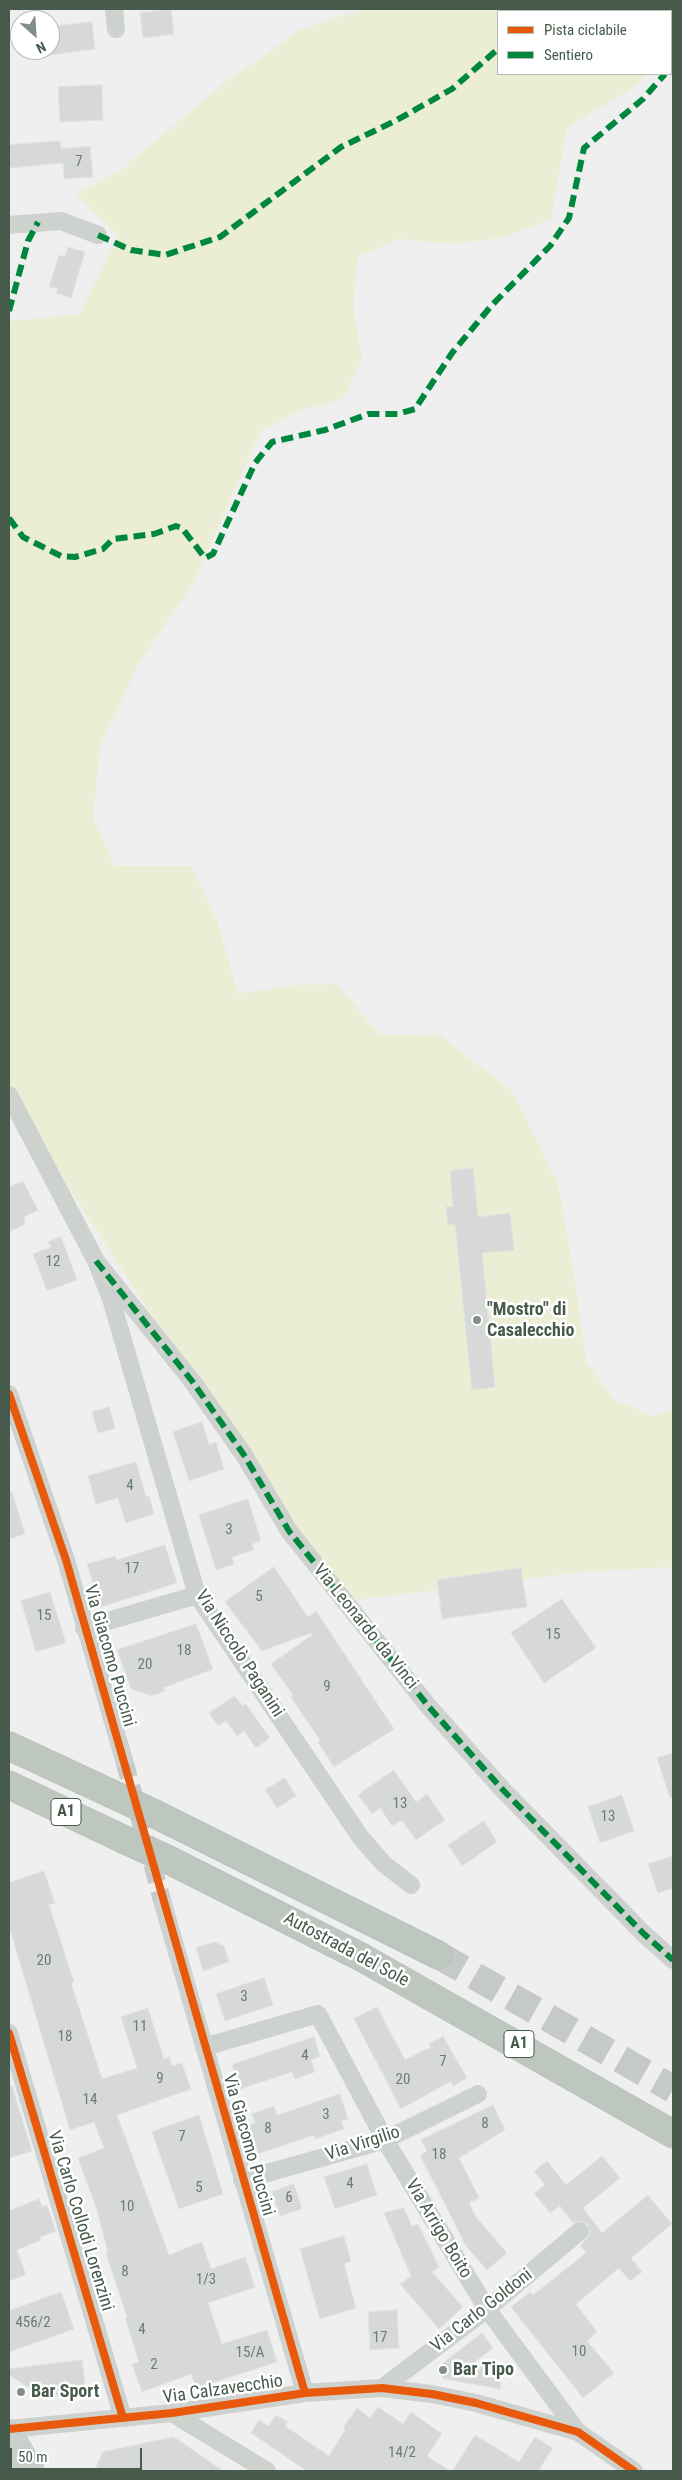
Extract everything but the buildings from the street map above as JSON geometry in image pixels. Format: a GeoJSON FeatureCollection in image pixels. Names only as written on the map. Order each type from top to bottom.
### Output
{"type":"FeatureCollection","features":[{"type":"Feature","properties":{"kind":"highway","name":"Autostrada del Sole"},"geometry":{"type":"LineString","coordinates":[[9,1746],[155,1814],[438,1955]]}},
{"type":"Feature","properties":{"kind":"highway","name":"Autostrada del Sole"},"geometry":{"type":"LineString","coordinates":[[9,1785],[168,1859],[363,1958],[673,2134]]}},
{"type":"Feature","properties":{"kind":"main road"},"geometry":{"type":"LineString","coordinates":[[9,2433],[31,2471]]}},
{"type":"Feature","properties":{"kind":"street"},"geometry":{"type":"LineString","coordinates":[[114,9],[116,29]]}},
{"type":"Feature","properties":{"kind":"street"},"geometry":{"type":"LineString","coordinates":[[9,225],[61,221],[98,235]]}},
{"type":"Feature","properties":{"kind":"street","name":"Via Leonardo da Vinci"},"geometry":{"type":"LineString","coordinates":[[9,1095],[96,1261],[111,1299]]}},
{"type":"Feature","properties":{"kind":"street","name":"Via Leonardo da Vinci"},"geometry":{"type":"LineString","coordinates":[[96,1261],[192,1381],[244,1455],[289,1531],[429,1707],[502,1790],[643,1933],[673,1960]]}},
{"type":"Feature","properties":{"kind":"street","name":"Via Niccolò Paganini"},"geometry":{"type":"LineString","coordinates":[[111,1299],[197,1595],[362,1838],[384,1864],[411,1885]]}},
{"type":"Feature","properties":{"kind":"street","name":"Via Giacomo Puccini"},"geometry":{"type":"LineString","coordinates":[[9,1394],[66,1560],[84,1628],[124,1760]]}},
{"type":"Feature","properties":{"kind":"street","name":"Via Giacomo Puccini"},"geometry":{"type":"LineString","coordinates":[[84,1628],[197,1595]]}},
{"type":"Feature","properties":{"kind":"street","name":"Via Giacomo Puccini"},"geometry":{"type":"LineString","coordinates":[[163,1904],[305,2393]]}},
{"type":"Feature","properties":{"kind":"street","name":"Via Arrigo Boito"},"geometry":{"type":"LineString","coordinates":[[204,2047],[318,2014],[385,2140],[487,2309],[578,2432]]}},
{"type":"Feature","properties":{"kind":"street","name":"Via Carlo Collodi Lorenzini"},"geometry":{"type":"LineString","coordinates":[[9,2033],[123,2418]]}},
{"type":"Feature","properties":{"kind":"street","name":"Via Virgilio"},"geometry":{"type":"LineString","coordinates":[[242,2180],[385,2140],[478,2094]]}},
{"type":"Feature","properties":{"kind":"street","name":"Via Carlo Goldoni"},"geometry":{"type":"LineString","coordinates":[[382,2388],[487,2309],[580,2231]]}},
{"type":"Feature","properties":{"kind":"street","name":"Via Calzavecchio"},"geometry":{"type":"LineString","coordinates":[[9,2428],[172,2413],[305,2393],[382,2388],[432,2394],[476,2403],[578,2432],[634,2471]]}},
{"type":"Feature","properties":{"kind":"street"},"geometry":{"type":"LineString","coordinates":[[172,2413],[267,2471]]}},
{"type":"Feature","properties":{"kind":"green space"},"geometry":{"type":"Polygon","coordinates":[[[365,9],[673,9],[672,43],[672,10],[497,10],[497,75],[646,75],[639,84],[567,128],[551,219],[505,237],[455,244],[399,239],[358,257],[353,306],[362,359],[344,398],[294,413],[260,432],[192,586],[139,663],[100,746],[93,818],[115,866],[192,866],[218,923],[238,994],[292,985],[337,984],[379,1034],[441,1036],[513,1092],[558,1183],[575,1279],[586,1362],[614,1399],[652,1416],[673,1411],[673,1567],[581,1572],[356,1600],[265,1492],[70,1189],[9,1085],[9,321],[80,314],[118,236],[76,194],[122,169],[222,85],[300,30],[365,9]]]}},
{"type":"Feature","properties":{"kind":"tunnel"},"geometry":{"type":"LineString","coordinates":[[124,1760],[163,1904]]}},
{"type":"Feature","properties":{"kind":"tunnel"},"geometry":{"type":"LineString","coordinates":[[438,1955],[673,2089]]}},
{"type":"Feature","properties":{"kind":"marked path"},"geometry":{"type":"LineString","coordinates":[[98,235],[131,250],[165,255],[220,237],[341,147],[395,121],[452,89],[497,50]]}},
{"type":"Feature","properties":{"kind":"marked path"},"geometry":{"type":"LineString","coordinates":[[9,518],[23,537],[61,556],[75,557],[103,549],[113,539],[154,534],[176,526],[182,528],[205,558],[213,554],[255,463],[272,442],[325,430],[368,414],[398,414],[415,409],[452,353],[492,305],[550,246],[569,218],[584,148],[643,99],[664,75]]}},
{"type":"Feature","properties":{"kind":"marked path"},"geometry":{"type":"LineString","coordinates":[[9,311],[28,241],[38,222]]}},
{"type":"Feature","properties":{"kind":"marked path"},"geometry":{"type":"LineString","coordinates":[[96,1261],[192,1381],[244,1455],[289,1531],[429,1707],[503,1790],[643,1933],[673,1960]]}},
{"type":"Feature","properties":{"kind":"cycle path"},"geometry":{"type":"LineString","coordinates":[[9,1394],[66,1560],[305,2393]]}},
{"type":"Feature","properties":{"kind":"cycle path"},"geometry":{"type":"LineString","coordinates":[[9,2033],[123,2418]]}},
{"type":"Feature","properties":{"kind":"cycle path"},"geometry":{"type":"LineString","coordinates":[[9,2429],[172,2413],[305,2393],[382,2388],[432,2394],[476,2403],[578,2432],[634,2471]]}},
{"type":"Feature","properties":{"kind":"place","name":"\"Mostro\" di Casalecchio"},"geometry":{"type":"Point","coordinates":[477,1320]}},
{"type":"Feature","properties":{"kind":"place","name":"Bar Tipo"},"geometry":{"type":"Point","coordinates":[443,2370]}},
{"type":"Feature","properties":{"kind":"place","name":"Bar Sport"},"geometry":{"type":"Point","coordinates":[21,2392]}}]}
